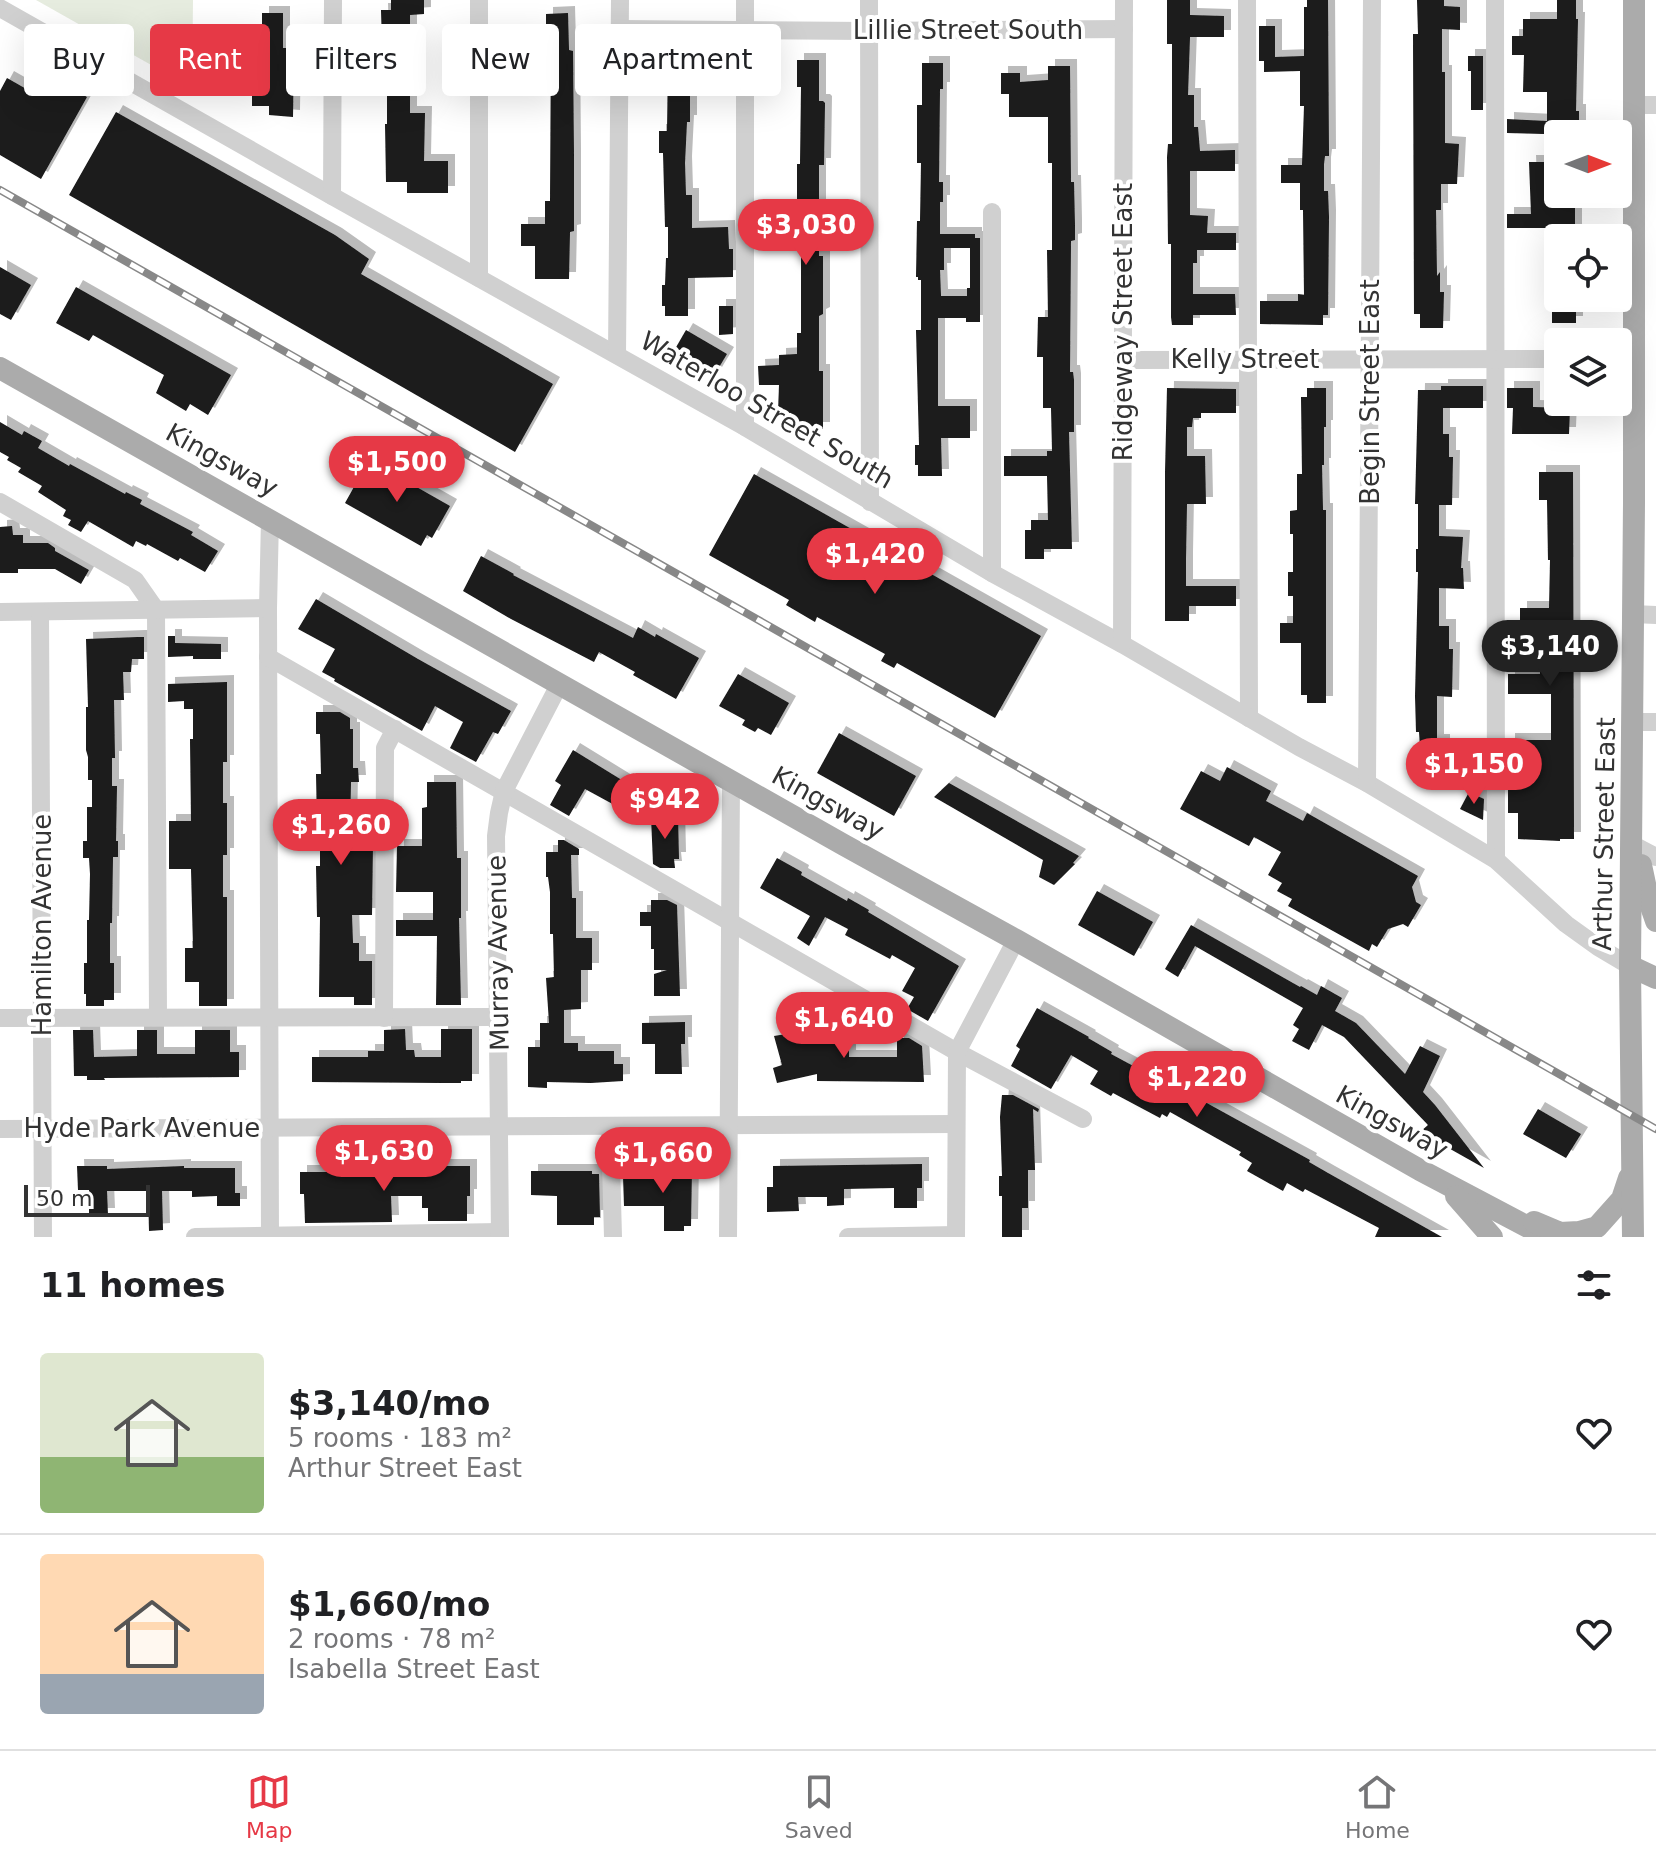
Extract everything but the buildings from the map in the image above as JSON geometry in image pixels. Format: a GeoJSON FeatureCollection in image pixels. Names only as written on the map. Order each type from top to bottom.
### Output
{"type":"FeatureCollection","features":[{"type":"Feature","properties":{"kind":"main road","name":"Arthur Street East"},"geometry":{"type":"LineString","coordinates":[[1628,328],[1645,105],[1634,0]]}},
{"type":"Feature","properties":{"kind":"main road","name":"Kingsway"},"geometry":{"type":"LineString","coordinates":[[0,368],[1444,1184],[1547,1237]]}},
{"type":"Feature","properties":{"kind":"main road","name":"Arthur Street East"},"geometry":{"type":"LineString","coordinates":[[1630,416],[1645,614],[1633,722],[1630,966],[1633,1237]]}},
{"type":"Feature","properties":{"kind":"main road"},"geometry":{"type":"LineString","coordinates":[[1632,823],[1646,852],[1648,898],[1656,921]]}},
{"type":"Feature","properties":{"kind":"main road","name":"Waterloo Street South"},"geometry":{"type":"LineString","coordinates":[[1630,966],[1656,978]]}},
{"type":"Feature","properties":{"kind":"main road"},"geometry":{"type":"LineString","coordinates":[[1444,1184],[1560,1233],[1579,1232],[1597,1227],[1622,1199],[1631,1173]]}},
{"type":"Feature","properties":{"kind":"main road"},"geometry":{"type":"LineString","coordinates":[[1444,1184],[1492,1237]]}},
{"type":"Feature","properties":{"kind":"street"},"geometry":{"type":"LineString","coordinates":[[332,196],[333,0]]}},
{"type":"Feature","properties":{"kind":"street"},"geometry":{"type":"LineString","coordinates":[[479,0],[479,278]]}},
{"type":"Feature","properties":{"kind":"street"},"geometry":{"type":"LineString","coordinates":[[620,0],[620,24]]}},
{"type":"Feature","properties":{"kind":"street"},"geometry":{"type":"LineString","coordinates":[[745,0],[745,24]]}},
{"type":"Feature","properties":{"kind":"street"},"geometry":{"type":"LineString","coordinates":[[869,0],[870,502]]}},
{"type":"Feature","properties":{"kind":"street","name":"Ridgeway Street East"},"geometry":{"type":"LineString","coordinates":[[1122,644],[1124,0]]}},
{"type":"Feature","properties":{"kind":"street"},"geometry":{"type":"LineString","coordinates":[[1247,0],[1249,718]]}},
{"type":"Feature","properties":{"kind":"street","name":"Begin Street East"},"geometry":{"type":"LineString","coordinates":[[1367,783],[1372,0]]}},
{"type":"Feature","properties":{"kind":"street"},"geometry":{"type":"LineString","coordinates":[[1495,0],[1496,860]]}},
{"type":"Feature","properties":{"kind":"street","name":"Waterloo Street South"},"geometry":{"type":"LineString","coordinates":[[0,8],[745,427],[992,573],[1367,783],[1496,860],[1566,924],[1630,966]]}},
{"type":"Feature","properties":{"kind":"street","name":"Lillie Street South"},"geometry":{"type":"LineString","coordinates":[[781,30],[1124,29]]}},
{"type":"Feature","properties":{"kind":"street"},"geometry":{"type":"LineString","coordinates":[[617,355],[619,96]]}},
{"type":"Feature","properties":{"kind":"street"},"geometry":{"type":"LineString","coordinates":[[745,96],[745,427]]}},
{"type":"Feature","properties":{"kind":"street"},"geometry":{"type":"LineString","coordinates":[[992,212],[992,573]]}},
{"type":"Feature","properties":{"kind":"street","name":"Kelly Street"},"geometry":{"type":"LineString","coordinates":[[1124,360],[1544,359]]}},
{"type":"Feature","properties":{"kind":"street"},"geometry":{"type":"LineString","coordinates":[[0,502],[135,580],[156,610],[158,1017]]}},
{"type":"Feature","properties":{"kind":"street"},"geometry":{"type":"LineString","coordinates":[[270,519],[270,1237]]}},
{"type":"Feature","properties":{"kind":"street"},"geometry":{"type":"LineString","coordinates":[[0,612],[268,608]]}},
{"type":"Feature","properties":{"kind":"street","name":"Hamilton Avenue"},"geometry":{"type":"LineString","coordinates":[[40,612],[43,1237]]}},
{"type":"Feature","properties":{"kind":"street"},"geometry":{"type":"LineString","coordinates":[[268,657],[957,1052],[1083,1119]]}},
{"type":"Feature","properties":{"kind":"street","name":"Murray Avenue"},"geometry":{"type":"LineString","coordinates":[[500,1235],[496,836],[504,791],[560,683]]}},
{"type":"Feature","properties":{"kind":"street"},"geometry":{"type":"LineString","coordinates":[[1633,722],[1656,722]]}},
{"type":"Feature","properties":{"kind":"street"},"geometry":{"type":"LineString","coordinates":[[384,1018],[385,748],[395,729]]}},
{"type":"Feature","properties":{"kind":"street"},"geometry":{"type":"LineString","coordinates":[[728,1237],[731,781]]}},
{"type":"Feature","properties":{"kind":"street"},"geometry":{"type":"LineString","coordinates":[[848,1237],[956,1236],[957,1052],[1016,940]]}},
{"type":"Feature","properties":{"kind":"street"},"geometry":{"type":"LineString","coordinates":[[0,1018],[499,1017]]}},
{"type":"Feature","properties":{"kind":"street","name":"Hyde Park Avenue"},"geometry":{"type":"LineString","coordinates":[[0,1129],[956,1124]]}},
{"type":"Feature","properties":{"kind":"street"},"geometry":{"type":"LineString","coordinates":[[610,1126],[613,1237]]}},
{"type":"Feature","properties":{"kind":"street"},"geometry":{"type":"LineString","coordinates":[[195,1237],[500,1235]]}},
{"type":"Feature","properties":{"kind":"shaded area"},"geometry":{"type":"Polygon","coordinates":[[[36,0],[193,0],[193,24],[150,24],[150,64],[134,55],[134,24],[79,24],[36,0]]]}},
{"type":"Feature","properties":{"kind":"railway"},"geometry":{"type":"LineString","coordinates":[[0,190],[1656,1129]]}}]}
